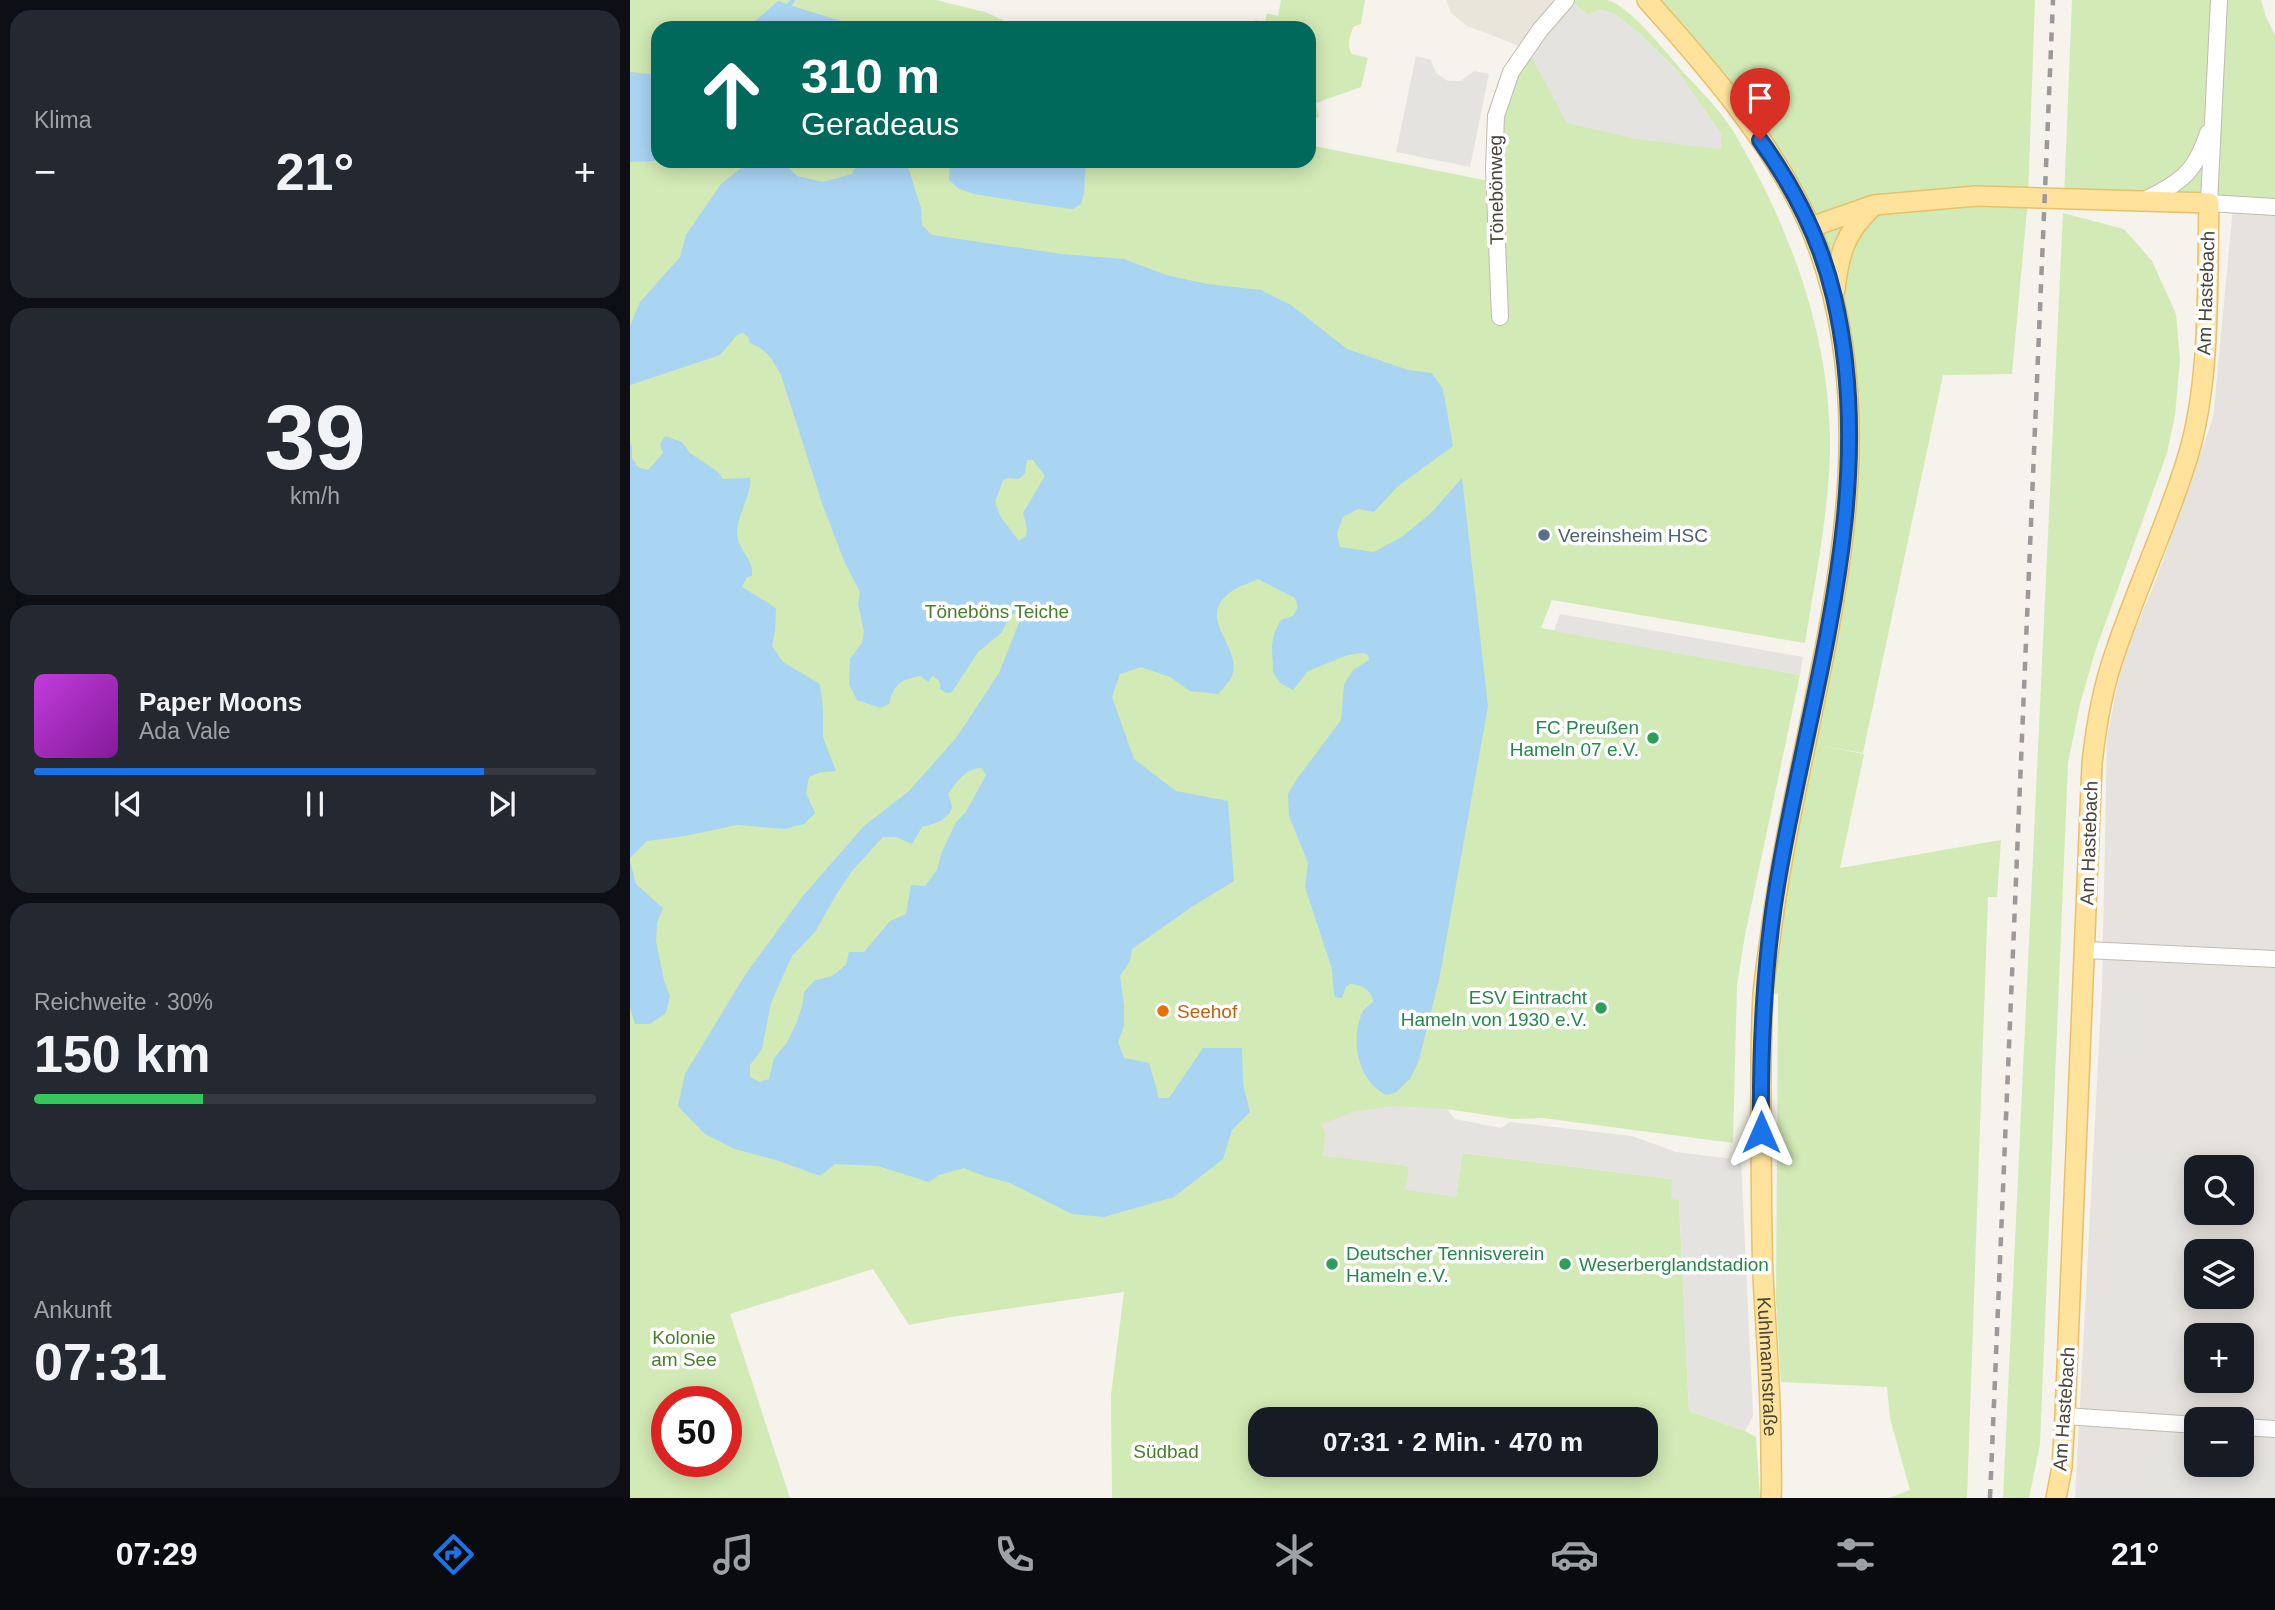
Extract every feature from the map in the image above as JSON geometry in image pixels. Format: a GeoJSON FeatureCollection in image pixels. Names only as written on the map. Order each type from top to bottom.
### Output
{"type":"FeatureCollection","features":[{"type":"Feature","properties":{"kind":"main road"},"geometry":{"type":"LineString","coordinates":[[1647,0],[1729,97],[1775,161],[1811,227],[1834,295]]}},
{"type":"Feature","properties":{"kind":"main road"},"geometry":{"type":"LineString","coordinates":[[1811,227],[1874,205],[1976,196],[2209,203]]}},
{"type":"Feature","properties":{"kind":"main road","name":"Am Hastebach"},"geometry":{"type":"LineString","coordinates":[[2056,1498],[2062,1467],[2065,1416],[2092,764],[2115,652],[2188,454],[2199,403],[2204,351],[2209,203]]}},
{"type":"Feature","properties":{"kind":"main road"},"geometry":{"type":"LineString","coordinates":[[1834,295],[1839,258],[1846,239],[1857,221],[1874,205]]}},
{"type":"Feature","properties":{"kind":"main road","name":"Kuhlmannstraße"},"geometry":{"type":"LineString","coordinates":[[1771,1498],[1771,1427],[1762,1255],[1763,992],[1779,870],[1832,610],[1845,519],[1848,409],[1844,347],[1834,295]]}},
{"type":"Feature","properties":{"kind":"street","name":"Tönebönweg"},"geometry":{"type":"LineString","coordinates":[[1500,317],[1494,168],[1496,116],[1511,72],[1540,30],[1566,0]]}},
{"type":"Feature","properties":{"kind":"street"},"geometry":{"type":"LineString","coordinates":[[2219,0],[2209,203],[2275,207]]}},
{"type":"Feature","properties":{"kind":"street"},"geometry":{"type":"LineString","coordinates":[[2144,201],[2172,187],[2189,173],[2203,149],[2214,114]]}},
{"type":"Feature","properties":{"kind":"street"},"geometry":{"type":"LineString","coordinates":[[2085,950],[2275,959]]}},
{"type":"Feature","properties":{"kind":"street"},"geometry":{"type":"LineString","coordinates":[[2065,1416],[2184,1424]]}},
{"type":"Feature","properties":{"kind":"street"},"geometry":{"type":"LineString","coordinates":[[2254,1428],[2275,1429]]}},
{"type":"Feature","properties":{"kind":"shaded area"},"geometry":{"type":"Polygon","coordinates":[[[1446,0],[1566,0],[1527,49],[1467,26],[1451,13],[1446,0]]]}},
{"type":"Feature","properties":{"kind":"shaded area"},"geometry":{"type":"Polygon","coordinates":[[[1569,0],[1588,15],[1600,10],[1613,13],[1640,34],[1677,71],[1721,134],[1721,149],[1636,139],[1567,123],[1527,49],[1569,0]]]}},
{"type":"Feature","properties":{"kind":"shaded area"},"geometry":{"type":"Polygon","coordinates":[[[1416,56],[1431,60],[1436,73],[1448,81],[1460,81],[1474,71],[1489,74],[1470,167],[1396,152],[1416,56]]]}},
{"type":"Feature","properties":{"kind":"shaded area"},"geometry":{"type":"Polygon","coordinates":[[[2235,186],[2275,189],[2275,1498],[2075,1498],[2102,988],[2107,738],[2123,657],[2155,583],[2213,418],[2235,186]]]}},
{"type":"Feature","properties":{"kind":"shaded area"},"geometry":{"type":"Polygon","coordinates":[[[1560,614],[1803,657],[1800,675],[1554,631],[1560,614]]]}},
{"type":"Feature","properties":{"kind":"shaded area"},"geometry":{"type":"Polygon","coordinates":[[[2112,994],[2145,996],[2142,1053],[2136,1052],[2135,1061],[2108,1060],[2112,994]]]}},
{"type":"Feature","properties":{"kind":"shaded area"},"geometry":{"type":"Polygon","coordinates":[[[1393,1106],[1447,1109],[1455,1119],[1501,1128],[1510,1122],[1632,1136],[1676,1152],[1741,1160],[1753,1416],[1745,1431],[1689,1411],[1679,1200],[1671,1199],[1672,1179],[1462,1153],[1456,1197],[1405,1190],[1409,1166],[1323,1156],[1326,1133],[1322,1124],[1353,1112],[1393,1106]]]}},
{"type":"Feature","properties":{"kind":"shaded area"},"geometry":{"type":"Polygon","coordinates":[[[2108,1149],[2190,1153],[2184,1155],[2184,1225],[2186,1225],[2177,1401],[2099,1390],[2095,1385],[2108,1149]]]}},
{"type":"Feature","properties":{"kind":"shaded area"},"geometry":{"type":"Polygon","coordinates":[[[2149,1443],[2184,1444],[2184,1477],[2254,1477],[2254,1448],[2275,1449],[2275,1498],[2146,1498],[2149,1443]]]}},
{"type":"Feature","properties":{"kind":"green space"},"geometry":{"type":"Polygon","coordinates":[[[630,0],[936,0],[985,12],[1005,21],[651,21],[651,168],[1316,168],[1316,146],[1494,182],[1494,140],[1527,49],[1721,148],[1721,134],[1677,71],[1640,34],[1613,13],[1600,10],[1588,15],[1569,0],[1606,0],[1626,10],[1715,106],[1728,123],[1760,179],[1779,219],[1809,302],[1826,388],[1830,431],[1829,475],[1805,643],[1552,600],[1541,628],[1800,675],[1745,935],[1737,985],[1733,1143],[1543,1118],[1513,1119],[1447,1109],[1322,1124],[1326,1133],[1323,1155],[1410,1166],[1456,1196],[1462,1153],[1672,1179],[1679,1200],[1689,1411],[1756,1437],[1760,1498],[1112,1498],[1111,1395],[1124,1292],[909,1325],[873,1269],[730,1314],[790,1498],[630,1498],[630,0]]]}},
{"type":"Feature","properties":{"kind":"green space"},"geometry":{"type":"Polygon","coordinates":[[[1281,0],[1365,0],[1361,24],[1353,27],[1349,44],[1352,54],[1368,58],[1361,87],[1316,103],[1316,21],[1265,21],[1267,13],[1278,16],[1281,0]]]}},
{"type":"Feature","properties":{"kind":"green space"},"geometry":{"type":"Polygon","coordinates":[[[1648,0],[2035,0],[2028,197],[1976,195],[1811,226],[1774,155],[1648,0]]]}},
{"type":"Feature","properties":{"kind":"green space"},"geometry":{"type":"Polygon","coordinates":[[[2072,0],[2261,0],[2275,35],[2275,207],[2209,202],[2064,198],[2072,0]]]}},
{"type":"Feature","properties":{"kind":"green space"},"geometry":{"type":"Polygon","coordinates":[[[2028,199],[2012,374],[1943,375],[1863,753],[1817,745],[1864,754],[1840,868],[2001,840],[1997,897],[1988,897],[1967,1498],[1889,1498],[1910,1490],[1890,1418],[1887,1387],[1781,1382],[1776,1301],[1778,994],[1763,992],[1824,653],[1849,409],[1812,228],[1875,206],[2028,199]]]}},
{"type":"Feature","properties":{"kind":"green space"},"geometry":{"type":"Polygon","coordinates":[[[2063,213],[2124,229],[2152,261],[2176,314],[2180,360],[2175,415],[2167,453],[2095,652],[2080,704],[2068,763],[2040,1444],[2029,1498],[2003,1498],[2063,213]]]}},
{"type":"Feature","properties":{"kind":"water"},"geometry":{"type":"Polygon","coordinates":[[[778,1],[841,21],[755,21],[778,1]]]}},
{"type":"Feature","properties":{"kind":"water"},"geometry":{"type":"Polygon","coordinates":[[[630,72],[651,74],[651,161],[630,162],[630,72]]]}},
{"type":"Feature","properties":{"kind":"water","name":"Töneböns Teiche"},"geometry":{"type":"Polygon","coordinates":[[[741,168],[789,168],[797,176],[823,182],[852,174],[855,168],[908,168],[921,208],[922,225],[932,235],[1061,254],[1124,259],[1166,275],[1207,284],[1261,290],[1291,305],[1347,349],[1408,370],[1432,373],[1443,389],[1453,446],[1397,487],[1374,512],[1358,509],[1343,517],[1337,534],[1340,547],[1374,552],[1403,536],[1431,513],[1462,478],[1488,706],[1439,980],[1419,1060],[1410,1079],[1396,1092],[1387,1095],[1377,1089],[1363,1071],[1357,1048],[1358,1024],[1362,1013],[1373,1002],[1371,994],[1365,988],[1350,984],[1342,998],[1335,997],[1332,969],[1305,887],[1308,863],[1289,816],[1288,794],[1341,720],[1344,685],[1353,670],[1369,660],[1368,655],[1348,655],[1308,671],[1293,690],[1280,683],[1273,672],[1273,640],[1281,620],[1293,616],[1298,607],[1295,598],[1258,579],[1232,591],[1221,601],[1217,611],[1218,622],[1234,665],[1231,678],[1218,694],[1190,691],[1170,677],[1141,667],[1120,674],[1112,697],[1134,759],[1176,791],[1228,801],[1234,881],[1132,949],[1130,961],[1120,976],[1124,1026],[1118,1042],[1124,1058],[1149,1063],[1159,1098],[1169,1098],[1203,1048],[1242,1048],[1243,1084],[1250,1112],[1232,1130],[1223,1159],[1174,1197],[1104,1217],[1072,1214],[1010,1183],[964,1168],[939,1175],[929,1182],[878,1166],[835,1164],[820,1176],[735,1149],[705,1134],[678,1106],[685,1074],[745,975],[802,897],[864,826],[909,791],[956,738],[999,673],[1020,620],[1017,612],[1011,615],[1001,633],[978,652],[952,692],[947,693],[940,689],[939,681],[932,676],[929,682],[920,676],[899,684],[889,704],[881,708],[857,700],[849,684],[850,659],[862,643],[864,632],[858,604],[860,592],[845,563],[823,506],[781,375],[772,360],[760,348],[750,343],[743,333],[737,335],[720,355],[630,385],[630,326],[640,302],[680,257],[686,235],[721,184],[741,168]],[[1027,460],[1025,473],[1019,479],[1003,480],[995,502],[1000,516],[1019,541],[1026,536],[1023,513],[1045,476],[1033,460],[1027,460]],[[981,768],[975,769],[958,781],[948,794],[951,811],[936,823],[922,827],[912,844],[896,837],[883,837],[852,871],[815,932],[792,956],[771,1003],[762,1049],[750,1065],[750,1077],[760,1082],[769,1079],[774,1058],[786,1044],[796,1024],[804,992],[814,981],[832,976],[846,965],[849,952],[864,952],[890,921],[906,914],[911,885],[925,886],[937,870],[941,854],[956,822],[966,812],[986,775],[981,768]]]}},
{"type":"Feature","properties":{"kind":"water"},"geometry":{"type":"Polygon","coordinates":[[[950,168],[1086,168],[1081,204],[1073,209],[974,194],[959,189],[949,180],[950,168]]]}},
{"type":"Feature","properties":{"kind":"water"},"geometry":{"type":"Polygon","coordinates":[[[665,436],[682,442],[690,453],[718,472],[723,479],[750,478],[737,531],[752,569],[752,576],[747,577],[742,587],[776,608],[772,646],[783,662],[820,684],[823,737],[836,771],[821,772],[809,777],[806,793],[815,813],[804,824],[785,829],[737,825],[647,841],[630,858],[630,443],[632,458],[638,467],[648,470],[663,453],[660,444],[665,436]]]}},
{"type":"Feature","properties":{"kind":"water"},"geometry":{"type":"Polygon","coordinates":[[[630,861],[636,884],[663,908],[657,923],[656,941],[670,996],[666,1013],[650,1024],[635,1024],[630,1008],[630,861]]]}},
{"type":"Feature","properties":{"kind":"waterway"},"geometry":{"type":"LineString","coordinates":[[789,5],[793,0]]}},
{"type":"Feature","properties":{"kind":"railway"},"geometry":{"type":"LineString","coordinates":[[1990,1498],[2053,0]]}},
{"type":"Feature","properties":{"kind":"place","name":"Vereinsheim HSC"},"geometry":{"type":"Point","coordinates":[1544,535]}},
{"type":"Feature","properties":{"kind":"place","name":"FC Preußen Hameln 07 e.V."},"geometry":{"type":"Point","coordinates":[1653,738]}},
{"type":"Feature","properties":{"kind":"place","name":"ESV Eintracht Hameln von 1930 e.V."},"geometry":{"type":"Point","coordinates":[1601,1008]}},
{"type":"Feature","properties":{"kind":"place","name":"Seehof"},"geometry":{"type":"Point","coordinates":[1163,1011]}},
{"type":"Feature","properties":{"kind":"place","name":"Deutscher Tennisverein Hameln e.V."},"geometry":{"type":"Point","coordinates":[1332,1264]}},
{"type":"Feature","properties":{"kind":"place","name":"Weserberglandstadion"},"geometry":{"type":"Point","coordinates":[1565,1264]}},
{"type":"Feature","properties":{"kind":"route"},"geometry":{"type":"LineString","coordinates":[[1760,140],[1775,161],[1811,227],[1834,295],[1844,347],[1848,409],[1848,469],[1839,566],[1779,870],[1763,992],[1761,1132]]}},
{"type":"Feature","properties":{"kind":"park label","name":"Kolonie am See"},"geometry":{"type":"Point","coordinates":[684,1348]}},
{"type":"Feature","properties":{"kind":"park label","name":"Südbad"},"geometry":{"type":"Point","coordinates":[1166,1451]}}]}
